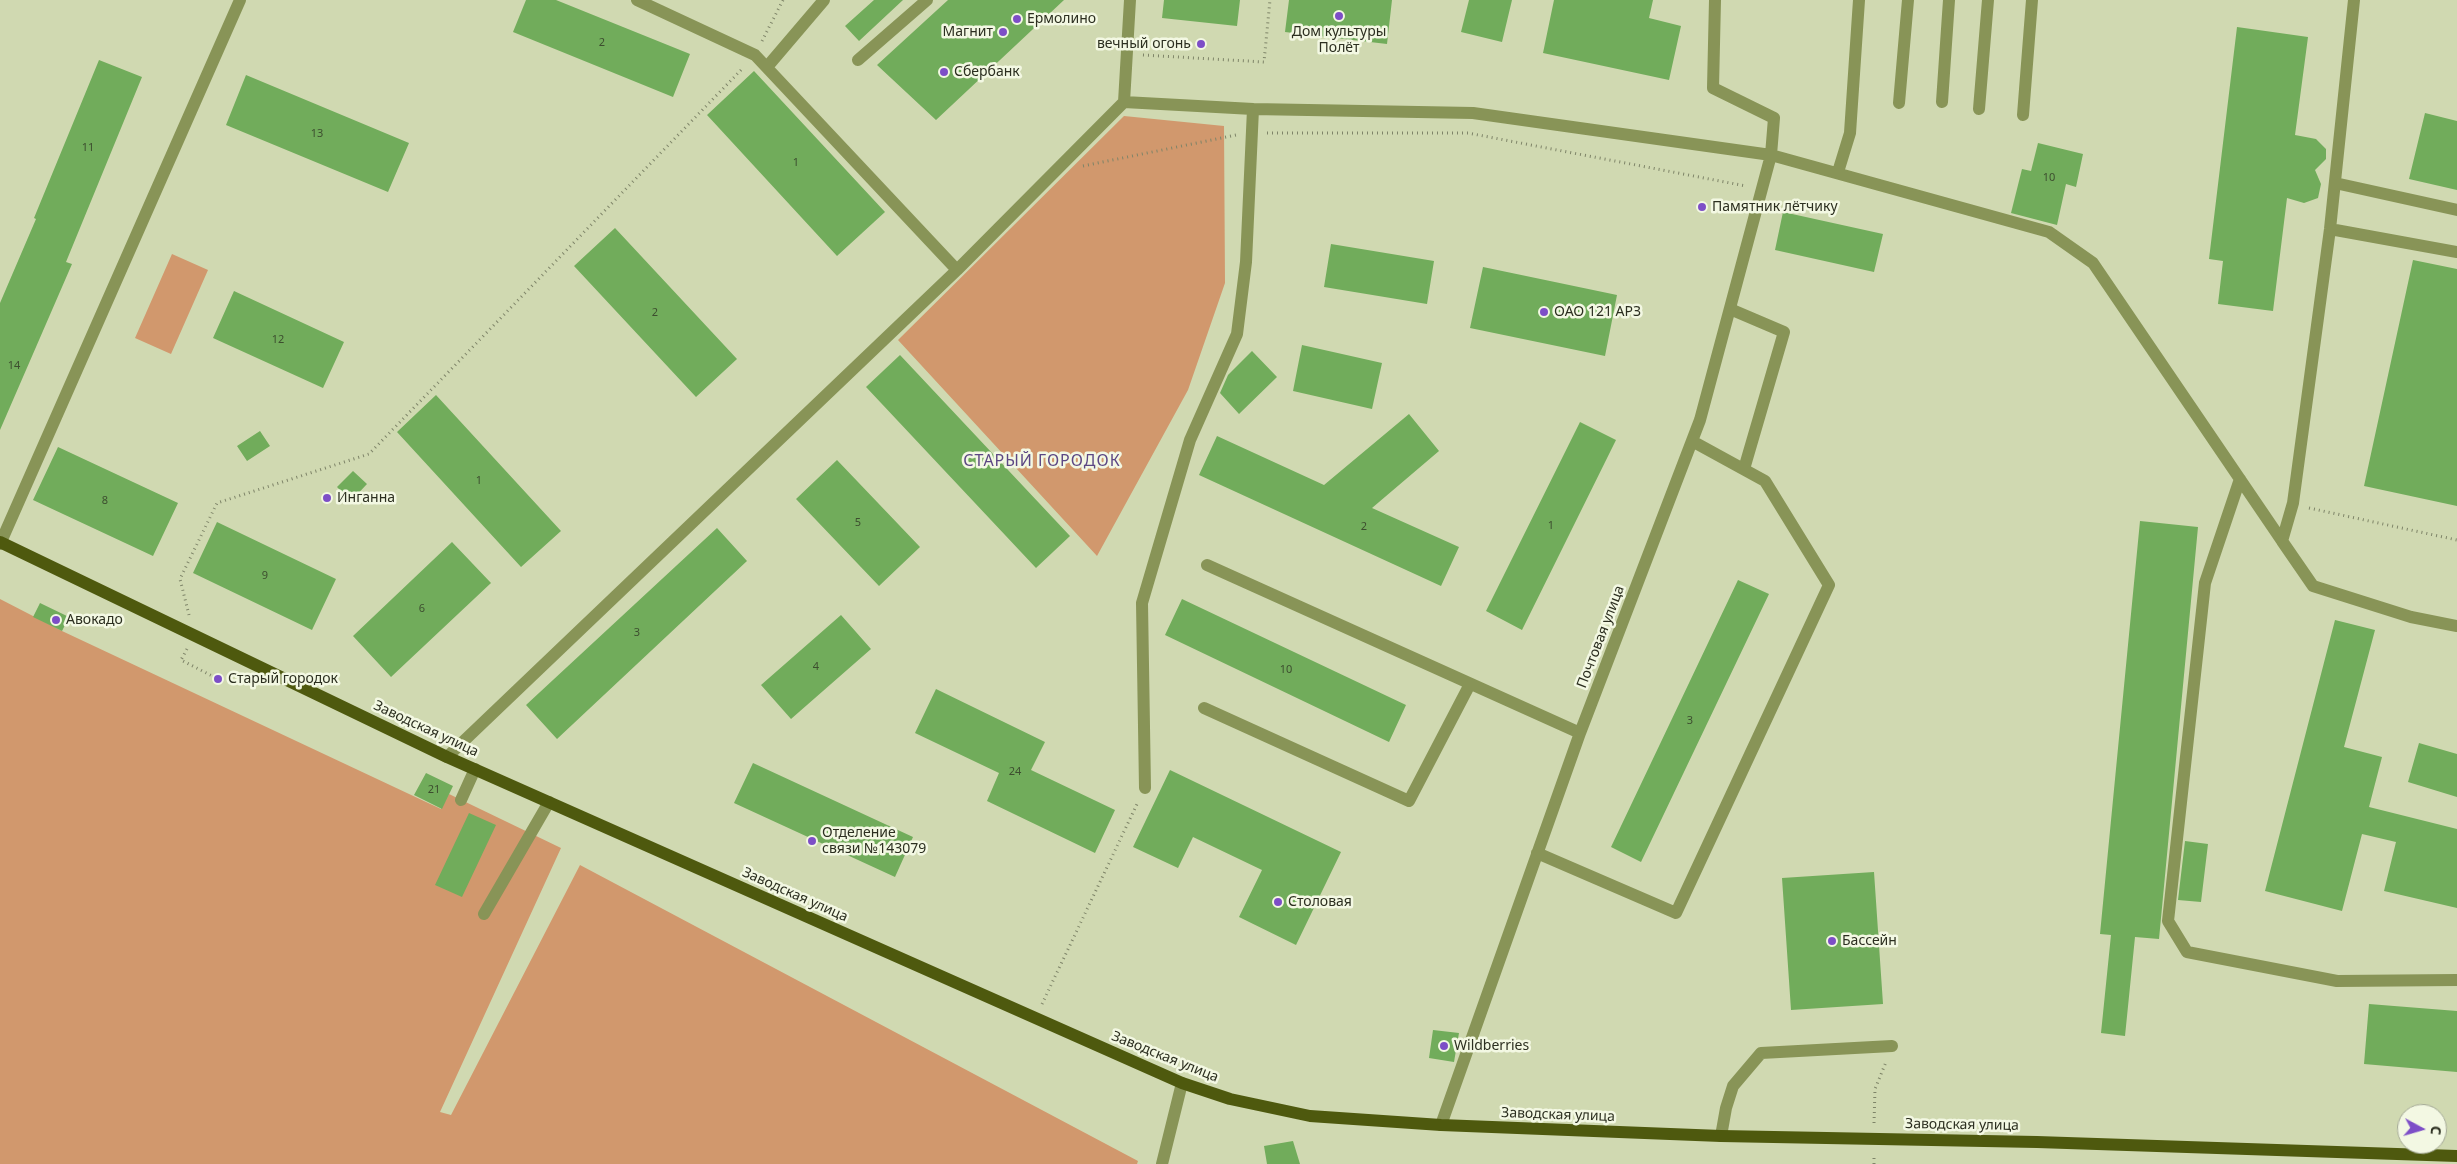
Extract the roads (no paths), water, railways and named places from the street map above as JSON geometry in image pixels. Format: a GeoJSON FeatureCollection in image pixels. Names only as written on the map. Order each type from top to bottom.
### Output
{"type":"FeatureCollection","features":[{"type":"Feature","properties":{"kind":"main road","name":"Заводская улица"},"geometry":{"type":"LineString","coordinates":[[0,542],[447,757],[1182,1083],[1230,1098],[1310,1116],[1441,1125],[1721,1136],[1874,1138],[2457,1156]]}},
{"type":"Feature","properties":{"kind":"street"},"geometry":{"type":"LineString","coordinates":[[0,542],[240,0]]}},
{"type":"Feature","properties":{"kind":"street"},"geometry":{"type":"LineString","coordinates":[[637,0],[755,55],[957,270]]}},
{"type":"Feature","properties":{"kind":"street"},"geometry":{"type":"LineString","coordinates":[[766,67],[824,0]]}},
{"type":"Feature","properties":{"kind":"street"},"geometry":{"type":"LineString","coordinates":[[858,60],[927,0]]}},
{"type":"Feature","properties":{"kind":"street"},"geometry":{"type":"LineString","coordinates":[[447,757],[957,270],[1124,102],[1130,0]]}},
{"type":"Feature","properties":{"kind":"street","name":"Почтовая улица"},"geometry":{"type":"LineString","coordinates":[[1441,1125],[1580,733],[1700,420],[1771,155],[1774,118],[1713,88],[1715,0]]}},
{"type":"Feature","properties":{"kind":"street"},"geometry":{"type":"LineString","coordinates":[[1838,172],[1850,133],[1859,0]]}},
{"type":"Feature","properties":{"kind":"street"},"geometry":{"type":"LineString","coordinates":[[1899,103],[1908,0]]}},
{"type":"Feature","properties":{"kind":"street"},"geometry":{"type":"LineString","coordinates":[[1942,102],[1949,0]]}},
{"type":"Feature","properties":{"kind":"street"},"geometry":{"type":"LineString","coordinates":[[1979,109],[1988,0]]}},
{"type":"Feature","properties":{"kind":"street"},"geometry":{"type":"LineString","coordinates":[[2023,115],[2032,0]]}},
{"type":"Feature","properties":{"kind":"street"},"geometry":{"type":"LineString","coordinates":[[2282,541],[2293,503],[2330,229],[2354,0]]}},
{"type":"Feature","properties":{"kind":"street"},"geometry":{"type":"LineString","coordinates":[[1124,102],[1253,109],[1473,113],[1771,155],[1838,172],[2049,232],[2093,263],[2314,586],[2411,617],[2457,626]]}},
{"type":"Feature","properties":{"kind":"street"},"geometry":{"type":"LineString","coordinates":[[1145,788],[1142,603],[1190,440],[1237,334],[1246,262],[1253,109]]}},
{"type":"Feature","properties":{"kind":"street"},"geometry":{"type":"LineString","coordinates":[[2335,183],[2457,210]]}},
{"type":"Feature","properties":{"kind":"street"},"geometry":{"type":"LineString","coordinates":[[2330,229],[2457,252]]}},
{"type":"Feature","properties":{"kind":"street"},"geometry":{"type":"LineString","coordinates":[[1730,309],[1784,332],[1744,469]]}},
{"type":"Feature","properties":{"kind":"street"},"geometry":{"type":"LineString","coordinates":[[1537,853],[1676,913],[1829,585],[1765,481],[1692,441]]}},
{"type":"Feature","properties":{"kind":"street"},"geometry":{"type":"LineString","coordinates":[[2240,479],[2205,583],[2168,921],[2187,952],[2338,981],[2457,980]]}},
{"type":"Feature","properties":{"kind":"street"},"geometry":{"type":"LineString","coordinates":[[1207,565],[1580,733]]}},
{"type":"Feature","properties":{"kind":"street"},"geometry":{"type":"LineString","coordinates":[[1204,708],[1409,801],[1470,684]]}},
{"type":"Feature","properties":{"kind":"street"},"geometry":{"type":"LineString","coordinates":[[461,800],[475,769]]}},
{"type":"Feature","properties":{"kind":"street"},"geometry":{"type":"LineString","coordinates":[[484,914],[549,802]]}},
{"type":"Feature","properties":{"kind":"street"},"geometry":{"type":"LineString","coordinates":[[1721,1136],[1726,1108],[1733,1086],[1761,1052],[1892,1046]]}},
{"type":"Feature","properties":{"kind":"street"},"geometry":{"type":"LineString","coordinates":[[1162,1164],[1182,1083]]}},
{"type":"Feature","properties":{"kind":"place","name":"Дом культуры Полёт"},"geometry":{"type":"Point","coordinates":[1339,16]}},
{"type":"Feature","properties":{"kind":"place","name":"Ермолино"},"geometry":{"type":"Point","coordinates":[1017,19]}},
{"type":"Feature","properties":{"kind":"place","name":"Магнит"},"geometry":{"type":"Point","coordinates":[1003,32]}},
{"type":"Feature","properties":{"kind":"place","name":"вечный огонь"},"geometry":{"type":"Point","coordinates":[1201,44]}},
{"type":"Feature","properties":{"kind":"place","name":"Сбербанк"},"geometry":{"type":"Point","coordinates":[944,72]}},
{"type":"Feature","properties":{"kind":"place","name":"Памятник лётчику"},"geometry":{"type":"Point","coordinates":[1702,207]}},
{"type":"Feature","properties":{"kind":"place","name":"OAO 121 АРЗ"},"geometry":{"type":"Point","coordinates":[1544,312]}},
{"type":"Feature","properties":{"kind":"place","name":"Инганна"},"geometry":{"type":"Point","coordinates":[327,498]}},
{"type":"Feature","properties":{"kind":"place","name":"Авокадо"},"geometry":{"type":"Point","coordinates":[56,620]}},
{"type":"Feature","properties":{"kind":"place","name":"Старый городок"},"geometry":{"type":"Point","coordinates":[218,679]}},
{"type":"Feature","properties":{"kind":"place","name":"Отделение связи №143079"},"geometry":{"type":"Point","coordinates":[812,841]}},
{"type":"Feature","properties":{"kind":"place","name":"Столовая"},"geometry":{"type":"Point","coordinates":[1278,902]}},
{"type":"Feature","properties":{"kind":"place","name":"Бассейн"},"geometry":{"type":"Point","coordinates":[1832,941]}},
{"type":"Feature","properties":{"kind":"place","name":"Wildberries"},"geometry":{"type":"Point","coordinates":[1444,1046]}},
{"type":"Feature","properties":{"kind":"district","name":"СТАРЫЙ ГОРОДОК"},"geometry":{"type":"Point","coordinates":[1042,461]}}]}
